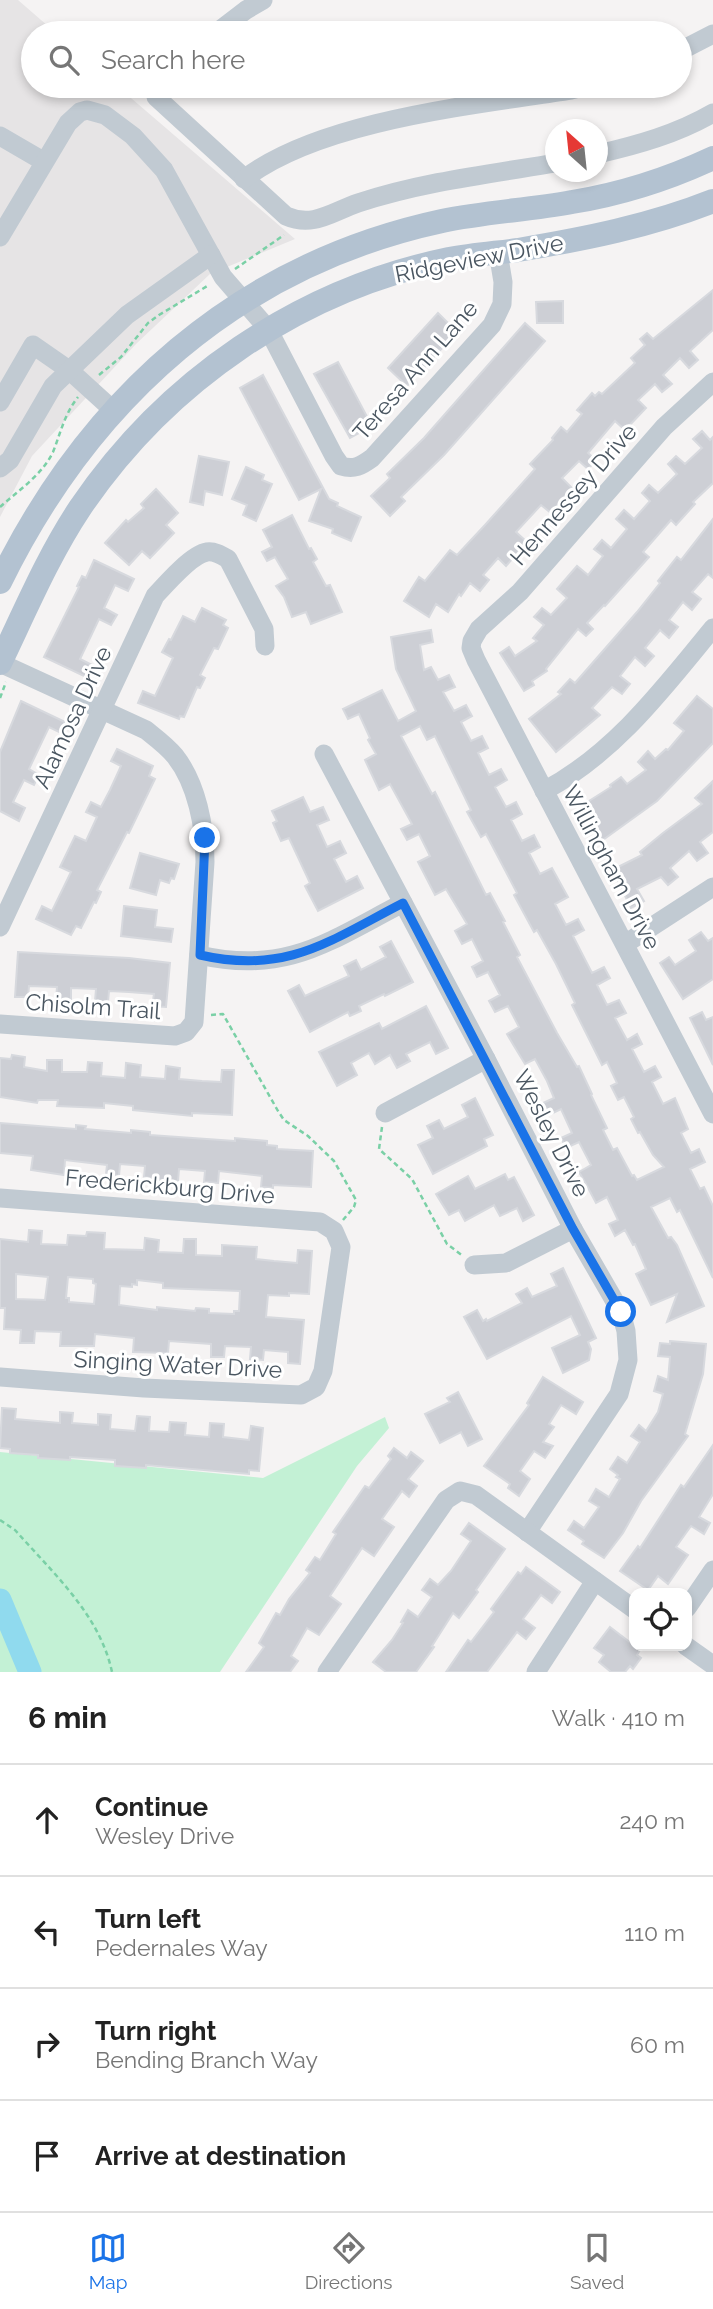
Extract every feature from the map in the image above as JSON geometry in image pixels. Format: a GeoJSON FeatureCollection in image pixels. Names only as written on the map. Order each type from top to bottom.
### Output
{"type":"FeatureCollection","features":[{"type":"Feature","properties":{"kind":"main road","name":"Ridgeview Drive"},"geometry":{"type":"LineString","coordinates":[[0,582],[49,493],[87,440],[113,410],[179,348],[243,302],[317,262],[388,236],[472,215],[536,208],[615,194],[713,158]]}},
{"type":"Feature","properties":{"kind":"main road","name":"Ridgeview Drive"},"geometry":{"type":"LineString","coordinates":[[2,668],[62,537],[98,482],[141,431],[189,386],[268,329],[327,299],[387,276],[449,259],[589,238],[661,219],[713,201]]}},
{"type":"Feature","properties":{"kind":"street"},"geometry":{"type":"LineString","coordinates":[[232,21],[262,0]]}},
{"type":"Feature","properties":{"kind":"street"},"geometry":{"type":"LineString","coordinates":[[692,45],[713,34]]}},
{"type":"Feature","properties":{"kind":"street"},"geometry":{"type":"LineString","coordinates":[[157,98],[244,180],[286,216],[299,222],[312,221],[382,195],[444,181],[545,165]]}},
{"type":"Feature","properties":{"kind":"street"},"geometry":{"type":"LineString","coordinates":[[244,180],[263,165],[344,134],[401,119],[524,98]]}},
{"type":"Feature","properties":{"kind":"street"},"geometry":{"type":"LineString","coordinates":[[0,237],[43,161],[74,116],[87,110],[105,115],[133,136],[164,170],[223,277],[268,329]]}},
{"type":"Feature","properties":{"kind":"street"},"geometry":{"type":"LineString","coordinates":[[608,152],[637,145],[701,121],[713,113]]}},
{"type":"Feature","properties":{"kind":"street"},"geometry":{"type":"LineString","coordinates":[[0,136],[43,161]]}},
{"type":"Feature","properties":{"kind":"street","name":"Teresa Ann Lane"},"geometry":{"type":"LineString","coordinates":[[268,329],[334,456],[341,466],[351,469],[361,466],[372,458],[492,325],[502,304],[503,282],[498,252]]}},
{"type":"Feature","properties":{"kind":"street"},"geometry":{"type":"LineString","coordinates":[[0,468],[10,460],[53,386],[127,315],[211,255]]}},
{"type":"Feature","properties":{"kind":"street"},"geometry":{"type":"LineString","coordinates":[[0,402],[33,345],[69,370],[113,410]]}},
{"type":"Feature","properties":{"kind":"street","name":"Hennessey Drive"},"geometry":{"type":"LineString","coordinates":[[472,641],[479,629],[520,592],[664,427],[713,382]]}},
{"type":"Feature","properties":{"kind":"street","name":"Alamosa Drive"},"geometry":{"type":"LineString","coordinates":[[0,927],[155,596],[199,555],[214,552],[228,559],[264,629],[265,646]]}},
{"type":"Feature","properties":{"kind":"street"},"geometry":{"type":"LineString","coordinates":[[544,791],[569,778],[634,722],[713,628]]}},
{"type":"Feature","properties":{"kind":"street","name":"Willingham Drive"},"geometry":{"type":"LineString","coordinates":[[472,641],[473,654],[710,1101]]}},
{"type":"Feature","properties":{"kind":"street","name":"Chisolm Trail"},"geometry":{"type":"LineString","coordinates":[[0,1024],[175,1036],[186,1032],[194,1023],[205,838],[194,794],[180,764],[163,744],[146,730],[2,668]]}},
{"type":"Feature","properties":{"kind":"street","name":"Wesley Drive"},"geometry":{"type":"LineString","coordinates":[[324,754],[573,1229],[621,1312],[626,1331],[628,1360],[619,1394],[609,1413],[527,1532]]}},
{"type":"Feature","properties":{"kind":"street"},"geometry":{"type":"LineString","coordinates":[[625,944],[713,887]]}},
{"type":"Feature","properties":{"kind":"street"},"geometry":{"type":"LineString","coordinates":[[200,955],[229,962],[268,961],[291,957],[315,948],[403,903]]}},
{"type":"Feature","properties":{"kind":"street"},"geometry":{"type":"LineString","coordinates":[[385,1113],[486,1059]]}},
{"type":"Feature","properties":{"kind":"street","name":"Frederickburg Drive"},"geometry":{"type":"LineString","coordinates":[[0,1198],[320,1223],[340,1229]]}},
{"type":"Feature","properties":{"kind":"street","name":"Singing Water Drive"},"geometry":{"type":"LineString","coordinates":[[0,1377],[157,1389],[301,1395],[309,1392],[316,1387],[323,1371],[341,1247],[340,1229]]}},
{"type":"Feature","properties":{"kind":"street"},"geometry":{"type":"LineString","coordinates":[[474,1265],[506,1263],[573,1229]]}},
{"type":"Feature","properties":{"kind":"street"},"geometry":{"type":"LineString","coordinates":[[327,1672],[446,1500],[460,1491],[476,1495],[629,1605]]}},
{"type":"Feature","properties":{"kind":"street"},"geometry":{"type":"LineString","coordinates":[[692,1601],[713,1570]]}},
{"type":"Feature","properties":{"kind":"street"},"geometry":{"type":"LineString","coordinates":[[536,1672],[595,1581]]}},
{"type":"Feature","properties":{"kind":"street"},"geometry":{"type":"LineString","coordinates":[[692,1650],[713,1665]]}},
{"type":"Feature","properties":{"kind":"path"},"geometry":{"type":"LineString","coordinates":[[233,270],[284,235]]}},
{"type":"Feature","properties":{"kind":"path"},"geometry":{"type":"LineString","coordinates":[[98,377],[121,358],[148,323],[212,283]]}},
{"type":"Feature","properties":{"kind":"path"},"geometry":{"type":"LineString","coordinates":[[0,507],[44,466],[52,453],[65,415],[82,392]]}},
{"type":"Feature","properties":{"kind":"path"},"geometry":{"type":"LineString","coordinates":[[0,698],[2,668]]}},
{"type":"Feature","properties":{"kind":"path"},"geometry":{"type":"LineString","coordinates":[[194,1018],[223,1014],[284,1120],[322,1149],[340,1168],[356,1200],[340,1229]]}},
{"type":"Feature","properties":{"kind":"path"},"geometry":{"type":"LineString","coordinates":[[385,1113],[379,1149],[412,1178],[447,1244],[474,1265]]}},
{"type":"Feature","properties":{"kind":"path"},"geometry":{"type":"LineString","coordinates":[[0,1520],[15,1530],[95,1623],[112,1672]]}},
{"type":"Feature","properties":{"kind":"shaded area"},"geometry":{"type":"Polygon","coordinates":[[[0,0],[18,0],[42,21],[21,21],[21,98],[131,98],[295,239],[210,274],[136,344],[32,456],[0,517],[0,0]]]}},
{"type":"Feature","properties":{"kind":"green space"},"geometry":{"type":"Polygon","coordinates":[[[385,1417],[389,1428],[357,1466],[220,1672],[0,1672],[0,1452],[263,1478],[385,1417]]]}},
{"type":"Feature","properties":{"kind":"building"},"geometry":{"type":"Polygon","coordinates":[[[713,290],[713,330],[690,351],[698,360],[689,368],[680,358],[663,375],[672,384],[662,392],[655,384],[638,400],[646,408],[625,430],[615,421],[588,453],[596,460],[588,469],[579,461],[562,478],[572,488],[551,513],[541,505],[516,532],[527,542],[506,566],[498,558],[483,575],[489,580],[480,591],[470,583],[461,596],[459,594],[448,612],[436,604],[429,617],[404,601],[419,577],[425,581],[450,550],[457,555],[485,525],[535,469],[530,464],[553,440],[561,427],[567,432],[582,414],[577,410],[592,393],[595,396],[599,392],[602,394],[635,363],[631,358],[645,345],[640,339],[647,333],[653,339],[713,290]]]}},
{"type":"Feature","properties":{"kind":"building"},"geometry":{"type":"Polygon","coordinates":[[[563,301],[563,323],[537,323],[536,302],[563,301]]]}},
{"type":"Feature","properties":{"kind":"building"},"geometry":{"type":"Polygon","coordinates":[[[438,313],[457,332],[407,386],[388,368],[438,313]]]}},
{"type":"Feature","properties":{"kind":"building"},"geometry":{"type":"Polygon","coordinates":[[[525,323],[545,341],[444,455],[401,497],[405,501],[390,516],[371,496],[390,478],[387,474],[424,438],[525,323]]]}},
{"type":"Feature","properties":{"kind":"building"},"geometry":{"type":"Polygon","coordinates":[[[338,362],[372,426],[350,438],[314,374],[338,362]]]}},
{"type":"Feature","properties":{"kind":"building"},"geometry":{"type":"Polygon","coordinates":[[[263,375],[329,499],[338,503],[337,506],[361,517],[351,541],[332,533],[333,529],[309,521],[321,489],[299,500],[240,388],[263,375]]]}},
{"type":"Feature","properties":{"kind":"building"},"geometry":{"type":"Polygon","coordinates":[[[702,431],[710,440],[713,437],[713,483],[693,502],[695,504],[676,525],[671,520],[643,552],[649,557],[587,623],[593,629],[586,636],[578,629],[547,671],[532,681],[534,685],[524,691],[500,653],[509,647],[515,656],[537,641],[533,638],[544,625],[534,617],[542,608],[551,615],[567,598],[557,589],[577,566],[588,575],[603,556],[594,549],[602,540],[611,548],[627,529],[616,519],[624,510],[634,519],[650,501],[642,493],[649,485],[658,493],[677,474],[668,464],[676,456],[685,464],[702,448],[693,439],[702,431]]]}},
{"type":"Feature","properties":{"kind":"building"},"geometry":{"type":"Polygon","coordinates":[[[199,456],[229,462],[222,495],[205,491],[203,505],[190,502],[199,456]]]}},
{"type":"Feature","properties":{"kind":"building"},"geometry":{"type":"Polygon","coordinates":[[[246,467],[264,475],[262,480],[272,484],[256,521],[243,515],[247,505],[232,499],[246,467]]]}},
{"type":"Feature","properties":{"kind":"building"},"geometry":{"type":"Polygon","coordinates":[[[156,489],[178,513],[166,525],[174,533],[150,558],[142,551],[129,565],[105,543],[126,520],[128,522],[144,508],[141,504],[156,489]]]}},
{"type":"Feature","properties":{"kind":"building"},"geometry":{"type":"Polygon","coordinates":[[[292,515],[317,559],[313,562],[326,586],[330,585],[342,612],[311,624],[306,612],[292,617],[276,586],[288,579],[275,557],[267,561],[262,552],[272,547],[263,530],[292,515]]]}},
{"type":"Feature","properties":{"kind":"building"},"geometry":{"type":"Polygon","coordinates":[[[713,519],[713,578],[708,574],[692,592],[701,599],[692,610],[683,602],[669,620],[678,627],[669,638],[660,630],[645,648],[654,656],[645,666],[635,657],[620,676],[630,684],[622,694],[612,687],[592,708],[600,715],[556,752],[529,719],[561,694],[558,692],[570,679],[575,683],[637,612],[677,557],[681,560],[713,519]]]}},
{"type":"Feature","properties":{"kind":"building"},"geometry":{"type":"Polygon","coordinates":[[[94,560],[134,579],[128,591],[115,585],[104,608],[117,615],[111,625],[99,619],[80,659],[92,665],[86,677],[44,657],[82,576],[86,578],[94,560]]]}},
{"type":"Feature","properties":{"kind":"building"},"geometry":{"type":"Polygon","coordinates":[[[202,608],[226,620],[223,625],[228,628],[218,649],[214,648],[200,675],[205,678],[200,688],[197,687],[184,717],[180,716],[179,719],[138,703],[143,691],[155,696],[173,658],[162,652],[183,616],[195,622],[202,608]]]}},
{"type":"Feature","properties":{"kind":"building"},"geometry":{"type":"Polygon","coordinates":[[[431,630],[433,642],[420,645],[424,670],[431,667],[438,680],[449,675],[455,687],[443,692],[454,711],[466,705],[472,716],[461,722],[471,741],[482,736],[488,748],[478,753],[489,775],[501,769],[507,780],[495,787],[506,807],[516,802],[522,814],[511,820],[522,841],[534,835],[540,847],[529,853],[540,874],[552,868],[568,897],[555,904],[566,925],[578,919],[584,930],[573,936],[592,973],[604,967],[610,978],[597,985],[607,1005],[619,1000],[626,1013],[615,1018],[627,1040],[637,1034],[642,1044],[632,1049],[644,1072],[655,1066],[661,1077],[652,1082],[663,1104],[675,1098],[688,1129],[681,1133],[691,1153],[699,1149],[705,1162],[690,1169],[700,1189],[704,1187],[713,1206],[713,1278],[680,1210],[677,1212],[670,1198],[651,1207],[668,1238],[671,1237],[677,1245],[704,1306],[667,1322],[677,1294],[651,1305],[636,1274],[646,1269],[635,1244],[633,1245],[625,1230],[615,1236],[609,1224],[618,1220],[607,1197],[596,1203],[579,1172],[591,1165],[579,1142],[566,1148],[561,1138],[572,1133],[561,1109],[549,1115],[543,1103],[554,1098],[547,1081],[535,1059],[525,1064],[507,1034],[519,1027],[508,1006],[495,1012],[489,1001],[500,995],[488,972],[477,977],[472,967],[483,961],[472,939],[462,944],[455,931],[467,924],[446,889],[435,895],[418,862],[430,856],[419,834],[407,840],[401,829],[412,824],[390,784],[379,790],[365,760],[376,754],[368,740],[370,738],[359,714],[348,719],[343,709],[382,690],[398,721],[416,711],[396,669],[391,637],[431,630]],[[420,726],[401,736],[432,794],[435,792],[486,895],[490,893],[505,921],[503,922],[520,955],[517,957],[557,1033],[577,1067],[579,1066],[607,1128],[603,1130],[613,1150],[617,1148],[632,1176],[637,1180],[664,1167],[653,1155],[640,1132],[638,1133],[624,1097],[618,1100],[611,1086],[617,1083],[607,1062],[602,1065],[572,1005],[575,1003],[556,964],[537,930],[534,932],[514,895],[517,893],[486,834],[481,837],[467,812],[471,810],[435,736],[427,740],[420,726]]]}},
{"type":"Feature","properties":{"kind":"building"},"geometry":{"type":"Polygon","coordinates":[[[697,696],[713,709],[713,743],[657,801],[600,842],[578,808],[611,787],[610,785],[621,777],[627,784],[646,770],[638,762],[648,751],[655,759],[668,750],[684,731],[674,723],[697,696]]]}},
{"type":"Feature","properties":{"kind":"building"},"geometry":{"type":"Polygon","coordinates":[[[21,701],[65,722],[59,732],[49,727],[29,769],[39,775],[34,785],[24,780],[13,802],[25,808],[19,821],[0,811],[0,752],[21,701]]]}},
{"type":"Feature","properties":{"kind":"building"},"geometry":{"type":"Polygon","coordinates":[[[117,749],[153,766],[149,776],[155,779],[97,890],[101,892],[96,903],[94,902],[81,928],[76,926],[71,935],[36,919],[42,906],[52,911],[71,872],[60,867],[75,836],[86,841],[97,817],[86,812],[91,802],[101,807],[110,790],[121,766],[111,761],[117,749]]]}},
{"type":"Feature","properties":{"kind":"building"},"geometry":{"type":"Polygon","coordinates":[[[713,781],[713,832],[700,842],[708,853],[697,861],[689,851],[670,868],[678,877],[668,885],[661,877],[637,889],[644,901],[631,908],[612,870],[642,855],[640,852],[702,804],[695,798],[713,781]]]}},
{"type":"Feature","properties":{"kind":"building"},"geometry":{"type":"Polygon","coordinates":[[[303,797],[310,812],[323,807],[329,820],[317,825],[327,847],[340,841],[346,853],[334,859],[346,882],[357,876],[363,888],[318,911],[305,886],[310,883],[289,838],[281,841],[273,823],[277,821],[272,811],[303,797]]]}},
{"type":"Feature","properties":{"kind":"building"},"geometry":{"type":"Polygon","coordinates":[[[140,853],[179,864],[174,879],[171,878],[169,883],[160,880],[156,895],[130,888],[140,853]]]}},
{"type":"Feature","properties":{"kind":"building"},"geometry":{"type":"Polygon","coordinates":[[[124,906],[157,910],[155,927],[173,929],[171,942],[121,936],[124,906]]]}},
{"type":"Feature","properties":{"kind":"building"},"geometry":{"type":"Polygon","coordinates":[[[701,932],[708,941],[713,938],[713,979],[683,999],[660,963],[669,957],[675,965],[696,951],[689,940],[701,932]]]}},
{"type":"Feature","properties":{"kind":"building"},"geometry":{"type":"Polygon","coordinates":[[[391,941],[413,982],[359,1006],[361,1011],[350,1016],[348,1012],[310,1032],[288,991],[299,985],[305,996],[349,976],[344,966],[356,960],[361,970],[386,957],[380,947],[391,941]]]}},
{"type":"Feature","properties":{"kind":"building"},"geometry":{"type":"Polygon","coordinates":[[[18,952],[170,963],[166,1007],[152,1006],[154,994],[109,991],[108,1002],[95,1001],[96,989],[71,988],[71,1000],[56,1000],[57,987],[29,986],[28,997],[15,997],[18,952]]]}},
{"type":"Feature","properties":{"kind":"building"},"geometry":{"type":"Polygon","coordinates":[[[426,1006],[448,1048],[436,1054],[430,1042],[406,1054],[410,1061],[397,1068],[390,1055],[375,1064],[369,1053],[351,1063],[357,1075],[337,1086],[319,1052],[379,1023],[382,1029],[426,1006]]]}},
{"type":"Feature","properties":{"kind":"building"},"geometry":{"type":"Polygon","coordinates":[[[702,1012],[706,1020],[713,1017],[713,1065],[690,1018],[702,1012]]]}},
{"type":"Feature","properties":{"kind":"building"},"geometry":{"type":"Polygon","coordinates":[[[12,1055],[25,1057],[24,1067],[47,1071],[47,1060],[62,1060],[62,1072],[87,1072],[88,1062],[102,1063],[101,1076],[125,1078],[126,1063],[141,1065],[140,1077],[165,1079],[166,1066],[180,1068],[179,1079],[202,1081],[221,1082],[222,1070],[234,1070],[232,1115],[192,1113],[192,1116],[133,1110],[133,1106],[104,1103],[104,1108],[57,1106],[58,1100],[38,1100],[37,1103],[0,1097],[0,1058],[11,1059],[12,1055]]]}},
{"type":"Feature","properties":{"kind":"building"},"geometry":{"type":"Polygon","coordinates":[[[475,1098],[493,1135],[484,1139],[487,1146],[433,1174],[418,1145],[433,1138],[427,1126],[439,1120],[444,1129],[468,1117],[462,1105],[475,1098]]]}},
{"type":"Feature","properties":{"kind":"building"},"geometry":{"type":"Polygon","coordinates":[[[0,1123],[76,1129],[76,1125],[86,1126],[85,1129],[150,1132],[150,1135],[267,1141],[267,1145],[277,1146],[277,1149],[313,1151],[311,1187],[261,1187],[262,1176],[219,1171],[218,1183],[204,1182],[205,1171],[179,1169],[178,1181],[166,1181],[144,1177],[145,1166],[120,1164],[119,1176],[106,1174],[107,1165],[65,1160],[64,1175],[31,1170],[33,1156],[0,1153],[0,1123]]]}},
{"type":"Feature","properties":{"kind":"building"},"geometry":{"type":"Polygon","coordinates":[[[505,1174],[508,1180],[514,1177],[534,1215],[523,1221],[517,1208],[500,1216],[494,1205],[465,1221],[459,1210],[449,1215],[436,1194],[468,1176],[475,1189],[505,1174]]]}},
{"type":"Feature","properties":{"kind":"building"},"geometry":{"type":"Polygon","coordinates":[[[29,1230],[42,1231],[41,1244],[67,1245],[68,1235],[105,1233],[104,1249],[144,1250],[145,1238],[159,1240],[158,1252],[183,1253],[184,1239],[196,1239],[196,1255],[222,1256],[222,1245],[257,1247],[256,1259],[297,1263],[298,1250],[312,1251],[309,1294],[268,1295],[266,1317],[304,1320],[300,1364],[288,1363],[288,1352],[264,1350],[263,1360],[250,1359],[251,1347],[225,1346],[224,1357],[211,1357],[211,1344],[169,1341],[168,1353],[133,1352],[134,1338],[95,1334],[94,1346],[60,1346],[61,1332],[35,1331],[34,1343],[20,1343],[21,1330],[4,1329],[5,1308],[0,1308],[0,1239],[28,1242],[29,1230]],[[16,1274],[16,1299],[45,1300],[48,1277],[16,1274]],[[68,1277],[66,1298],[69,1298],[69,1302],[94,1304],[96,1284],[93,1279],[68,1277]],[[137,1280],[137,1285],[120,1286],[119,1305],[157,1310],[157,1307],[195,1311],[196,1308],[209,1309],[209,1313],[234,1314],[234,1311],[239,1311],[240,1291],[163,1288],[163,1283],[137,1280]]]}},
{"type":"Feature","properties":{"kind":"building"},"geometry":{"type":"Polygon","coordinates":[[[563,1268],[596,1338],[588,1342],[591,1349],[589,1360],[563,1373],[552,1348],[580,1335],[571,1316],[487,1359],[464,1317],[477,1310],[483,1321],[487,1321],[522,1303],[516,1294],[527,1288],[532,1297],[557,1286],[551,1274],[563,1268]]]}},
{"type":"Feature","properties":{"kind":"building"},"geometry":{"type":"Polygon","coordinates":[[[670,1341],[706,1344],[703,1374],[685,1434],[688,1436],[604,1558],[582,1544],[584,1541],[568,1530],[574,1521],[584,1528],[599,1507],[589,1501],[596,1489],[609,1497],[620,1479],[610,1469],[618,1457],[627,1463],[640,1442],[631,1436],[639,1425],[646,1431],[658,1412],[663,1394],[654,1391],[658,1376],[668,1380],[670,1357],[658,1356],[660,1343],[670,1344],[670,1341]]]}},
{"type":"Feature","properties":{"kind":"building"},"geometry":{"type":"Polygon","coordinates":[[[543,1377],[583,1402],[576,1414],[561,1405],[549,1424],[554,1427],[543,1442],[553,1446],[545,1458],[534,1451],[520,1471],[530,1479],[519,1496],[508,1488],[510,1484],[484,1466],[529,1405],[527,1403],[543,1377]]]}},
{"type":"Feature","properties":{"kind":"building"},"geometry":{"type":"Polygon","coordinates":[[[458,1392],[482,1439],[468,1446],[461,1432],[440,1443],[425,1414],[450,1402],[447,1398],[458,1392]]]}},
{"type":"Feature","properties":{"kind":"building"},"geometry":{"type":"Polygon","coordinates":[[[2,1408],[16,1409],[15,1419],[60,1423],[60,1412],[73,1413],[72,1423],[98,1425],[98,1414],[111,1415],[110,1429],[135,1431],[137,1416],[150,1417],[149,1431],[169,1432],[170,1422],[186,1423],[185,1435],[209,1437],[210,1423],[224,1424],[223,1437],[249,1440],[251,1426],[263,1428],[259,1471],[249,1470],[249,1474],[146,1465],[146,1468],[115,1466],[115,1460],[38,1458],[38,1455],[10,1453],[10,1449],[0,1448],[2,1408]]]}},
{"type":"Feature","properties":{"kind":"building"},"geometry":{"type":"Polygon","coordinates":[[[713,1445],[713,1494],[699,1517],[710,1523],[704,1534],[691,1526],[676,1547],[688,1555],[668,1584],[658,1576],[649,1588],[645,1588],[620,1571],[638,1546],[640,1548],[681,1485],[684,1487],[713,1445]]]}},
{"type":"Feature","properties":{"kind":"building"},"geometry":{"type":"Polygon","coordinates":[[[394,1448],[407,1458],[411,1452],[423,1461],[408,1479],[417,1486],[409,1497],[402,1491],[382,1519],[394,1527],[374,1556],[362,1548],[330,1596],[341,1604],[319,1635],[307,1628],[291,1656],[298,1661],[290,1672],[246,1672],[264,1647],[259,1643],[276,1613],[280,1615],[310,1573],[306,1570],[315,1557],[320,1560],[336,1534],[333,1532],[365,1486],[369,1488],[391,1459],[388,1456],[394,1448]]]}},
{"type":"Feature","properties":{"kind":"building"},"geometry":{"type":"Polygon","coordinates":[[[469,1523],[505,1549],[459,1618],[453,1613],[416,1672],[386,1672],[373,1662],[392,1640],[408,1610],[418,1617],[432,1597],[422,1590],[430,1579],[438,1585],[451,1571],[471,1541],[461,1534],[469,1523]]]}},
{"type":"Feature","properties":{"kind":"building"},"geometry":{"type":"Polygon","coordinates":[[[526,1567],[560,1592],[552,1603],[541,1595],[523,1619],[535,1628],[526,1639],[517,1632],[487,1672],[446,1672],[468,1640],[471,1642],[494,1612],[491,1609],[518,1572],[521,1574],[526,1567]]]}},
{"type":"Feature","properties":{"kind":"building"},"geometry":{"type":"Polygon","coordinates":[[[610,1627],[629,1642],[629,1651],[639,1651],[637,1655],[641,1658],[633,1669],[630,1666],[625,1672],[611,1672],[599,1662],[604,1655],[594,1648],[610,1627]]]}},
{"type":"Feature","properties":{"kind":"waterway"},"geometry":{"type":"LineString","coordinates":[[0,1600],[30,1672]]}},
{"type":"Feature","properties":{"kind":"route"},"geometry":{"type":"LineString","coordinates":[[205,838],[200,955],[229,962],[268,961],[291,957],[315,948],[403,903],[573,1229],[621,1312]]}}]}
